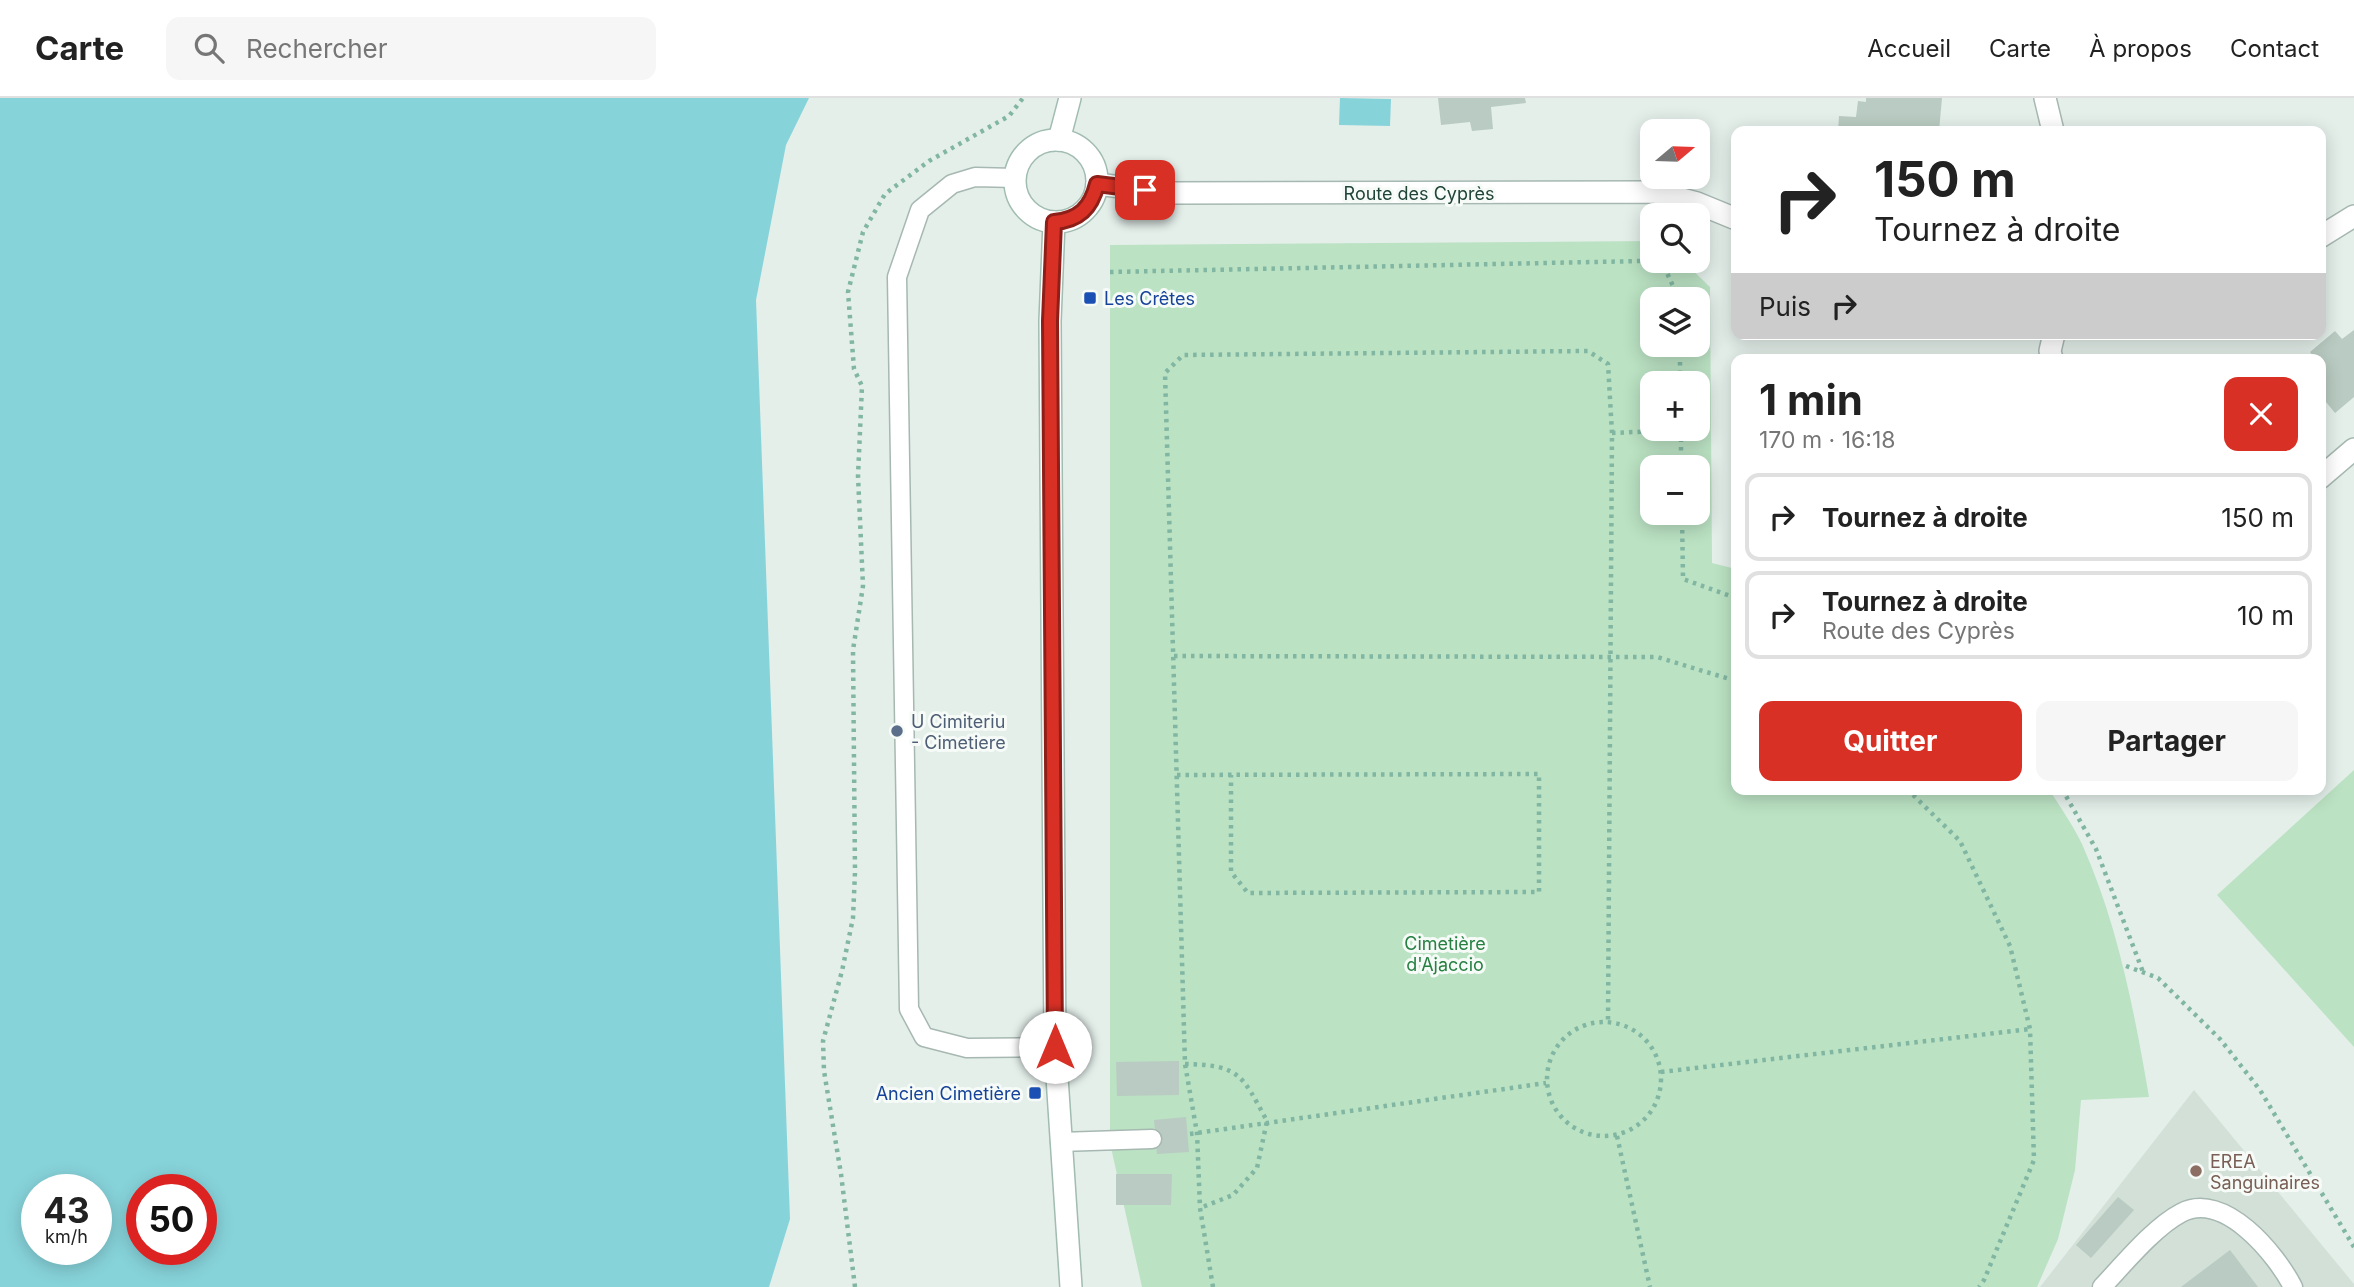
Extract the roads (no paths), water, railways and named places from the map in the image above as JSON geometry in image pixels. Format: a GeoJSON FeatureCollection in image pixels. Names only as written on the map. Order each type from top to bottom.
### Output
{"type":"FeatureCollection","features":[{"type":"Feature","properties":{"kind":"main road"},"geometry":{"type":"LineString","coordinates":[[1059,140],[1070,98]]}},
{"type":"Feature","properties":{"kind":"main road"},"geometry":{"type":"LineString","coordinates":[[2045,98],[2052,126]]}},
{"type":"Feature","properties":{"kind":"main road"},"geometry":{"type":"LineString","coordinates":[[1059,140],[1071,143],[1091,159],[1097,184],[1088,208],[1066,221],[1054,222],[1041,220],[1022,203],[1016,191],[1015,178],[1018,166],[1034,146],[1059,140]]}},
{"type":"Feature","properties":{"kind":"main road","name":"Route des Cyprès"},"geometry":{"type":"LineString","coordinates":[[1097,184],[1169,193],[1655,192],[1697,203],[1731,217]]}},
{"type":"Feature","properties":{"kind":"main road"},"geometry":{"type":"LineString","coordinates":[[2326,233],[2354,216]]}},
{"type":"Feature","properties":{"kind":"main road"},"geometry":{"type":"LineString","coordinates":[[1054,222],[1050,335],[1055,1047],[1071,1287]]}},
{"type":"Feature","properties":{"kind":"main road"},"geometry":{"type":"LineString","coordinates":[[2326,473],[2354,449]]}},
{"type":"Feature","properties":{"kind":"lane"},"geometry":{"type":"LineString","coordinates":[[1015,178],[975,177],[952,184],[920,210],[897,277],[909,1009],[924,1037],[967,1048],[1055,1047]]}},
{"type":"Feature","properties":{"kind":"lane"},"geometry":{"type":"LineString","coordinates":[[1060,1142],[1152,1139]]}},
{"type":"Feature","properties":{"kind":"lane"},"geometry":{"type":"LineString","coordinates":[[2102,1287],[2154,1234],[2182,1212],[2205,1208],[2237,1220],[2286,1274],[2293,1287]]}},
{"type":"Feature","properties":{"kind":"water"},"geometry":{"type":"Polygon","coordinates":[[[0,98],[809,98],[786,145],[756,300],[790,1219],[769,1287],[0,1287],[0,98]]]}},
{"type":"Feature","properties":{"kind":"water"},"geometry":{"type":"Polygon","coordinates":[[[1340,98],[1391,99],[1390,126],[1339,125],[1340,98]]]}},
{"type":"Feature","properties":{"kind":"place","name":"Les Crêtes"},"geometry":{"type":"Point","coordinates":[1090,298]}},
{"type":"Feature","properties":{"kind":"place","name":"U Cimiteriu - Cimetiere"},"geometry":{"type":"Point","coordinates":[897,731]}},
{"type":"Feature","properties":{"kind":"place","name":"Ancien Cimetière"},"geometry":{"type":"Point","coordinates":[1035,1093]}},
{"type":"Feature","properties":{"kind":"place","name":"EREA Sanguinaires"},"geometry":{"type":"Point","coordinates":[2196,1171]}},
{"type":"Feature","properties":{"kind":"park label","name":"Cimetière d'Ajaccio"},"geometry":{"type":"Point","coordinates":[1445,953]}}]}
